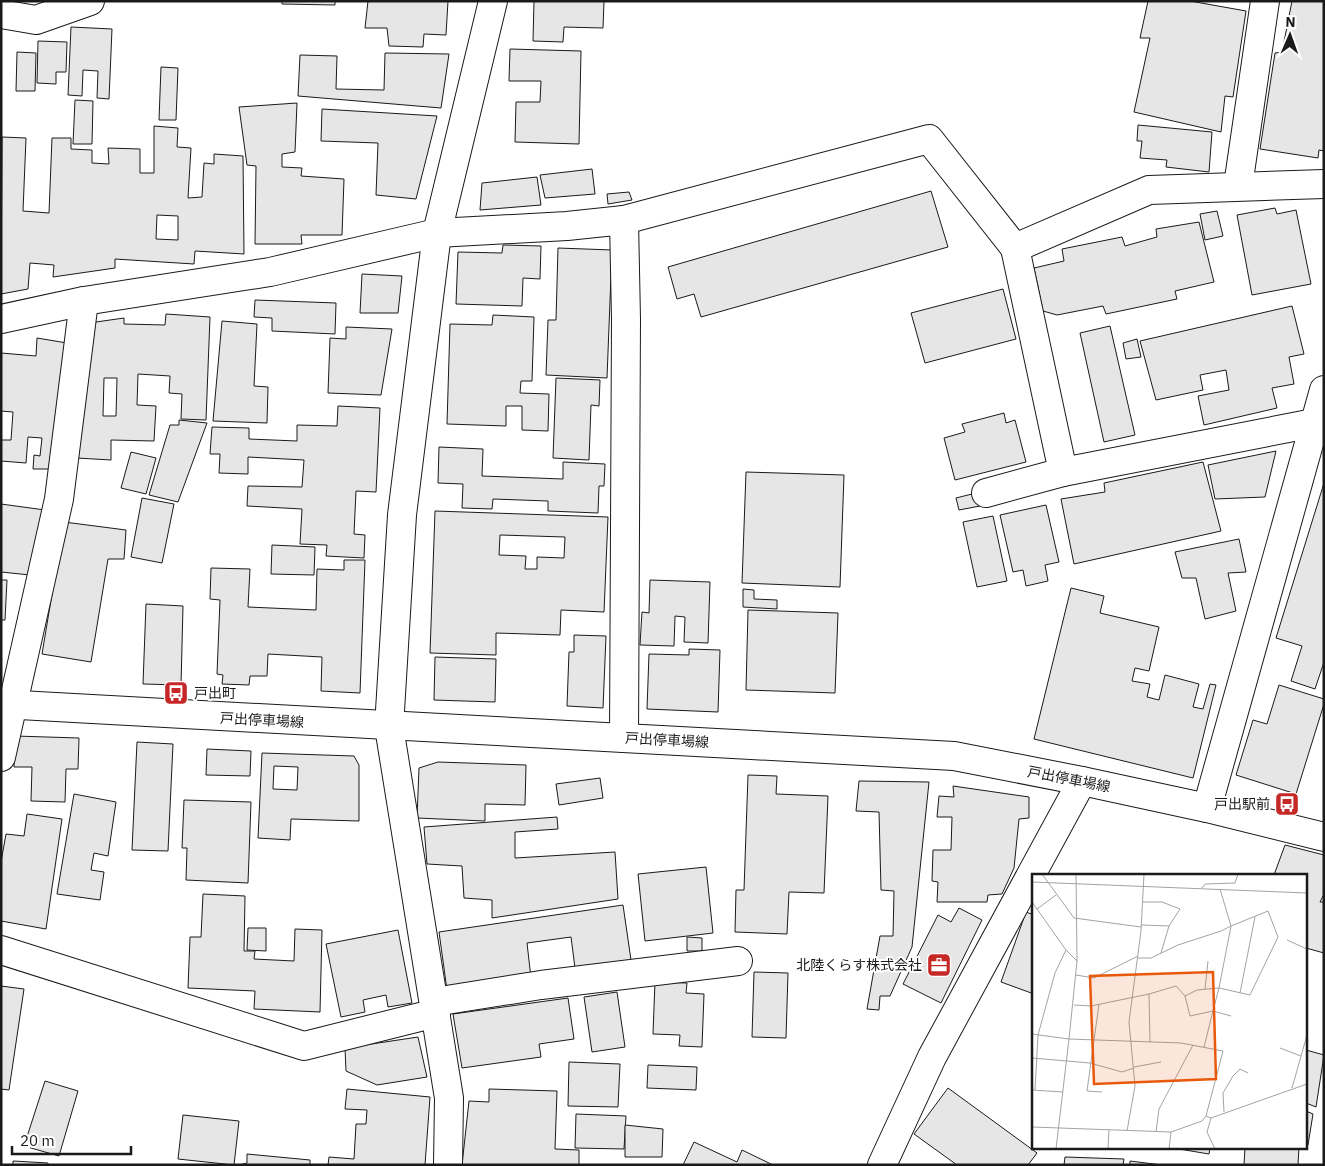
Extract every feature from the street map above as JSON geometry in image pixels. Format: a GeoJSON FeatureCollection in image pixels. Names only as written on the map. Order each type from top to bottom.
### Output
{"type":"FeatureCollection","features":[{"type":"Feature","properties":{"kind":"street"},"geometry":{"type":"LineString","coordinates":[[1,14],[36,20],[90,1]]}},
{"type":"Feature","properties":{"kind":"street"},"geometry":{"type":"LineString","coordinates":[[448,1165],[449,1098],[389,727],[402,515],[437,233],[493,1]]}},
{"type":"Feature","properties":{"kind":"street"},"geometry":{"type":"LineString","coordinates":[[1238,186],[1265,1]]}},
{"type":"Feature","properties":{"kind":"street"},"geometry":{"type":"LineString","coordinates":[[1,319],[84,301],[270,272],[437,233],[567,226],[624,220],[929,139],[1015,248],[1063,472]]}},
{"type":"Feature","properties":{"kind":"street"},"geometry":{"type":"LineString","coordinates":[[1015,248],[1150,190],[1324,184]]}},
{"type":"Feature","properties":{"kind":"street"},"geometry":{"type":"LineString","coordinates":[[624,220],[626,329],[624,738]]}},
{"type":"Feature","properties":{"kind":"street"},"geometry":{"type":"LineString","coordinates":[[1,757],[7,705],[59,499],[84,301]]}},
{"type":"Feature","properties":{"kind":"street"},"geometry":{"type":"LineString","coordinates":[[1207,808],[1303,470],[1319,425],[1324,390]]}},
{"type":"Feature","properties":{"kind":"street"},"geometry":{"type":"LineString","coordinates":[[986,493],[1063,472],[1319,425]]}},
{"type":"Feature","properties":{"kind":"street","name":"戸出停車場線"},"geometry":{"type":"LineString","coordinates":[[7,705],[954,756],[1207,808],[1324,837]]}},
{"type":"Feature","properties":{"kind":"street"},"geometry":{"type":"LineString","coordinates":[[882,1165],[932,1057],[1082,781]]}},
{"type":"Feature","properties":{"kind":"street"},"geometry":{"type":"LineString","coordinates":[[1,950],[304,1046],[435,1008],[541,985],[738,961]]}},
{"type":"Feature","properties":{"kind":"building"},"geometry":{"type":"Polygon","coordinates":[[[282,1],[335,1],[335,5],[282,4],[282,1]]]}},
{"type":"Feature","properties":{"kind":"building"},"geometry":{"type":"Polygon","coordinates":[[[368,1],[448,1],[446,35],[424,34],[423,47],[389,46],[387,28],[365,28],[368,1]]]}},
{"type":"Feature","properties":{"kind":"building"},"geometry":{"type":"Polygon","coordinates":[[[534,1],[604,1],[603,28],[564,27],[563,42],[533,41],[534,1]]]}},
{"type":"Feature","properties":{"kind":"building"},"geometry":{"type":"Polygon","coordinates":[[[1148,1],[1190,1],[1246,11],[1233,97],[1225,96],[1221,132],[1134,112],[1150,38],[1140,38],[1148,1]]]}},
{"type":"Feature","properties":{"kind":"building"},"geometry":{"type":"Polygon","coordinates":[[[1292,1],[1324,1],[1324,151],[1319,150],[1318,158],[1260,149],[1275,53],[1282,52],[1292,1]]]}},
{"type":"Feature","properties":{"kind":"building"},"geometry":{"type":"Polygon","coordinates":[[[71,27],[112,29],[109,99],[97,98],[98,71],[83,70],[82,96],[68,95],[71,27]]]}},
{"type":"Feature","properties":{"kind":"building"},"geometry":{"type":"Polygon","coordinates":[[[38,41],[67,42],[66,72],[56,72],[56,84],[37,83],[38,41]]]}},
{"type":"Feature","properties":{"kind":"building"},"geometry":{"type":"Polygon","coordinates":[[[510,49],[581,51],[579,144],[515,142],[516,102],[540,102],[541,81],[509,81],[510,49]]]}},
{"type":"Feature","properties":{"kind":"building"},"geometry":{"type":"Polygon","coordinates":[[[17,52],[36,53],[35,91],[16,91],[17,52]]]}},
{"type":"Feature","properties":{"kind":"building"},"geometry":{"type":"Polygon","coordinates":[[[385,53],[449,54],[441,108],[298,96],[300,55],[337,56],[336,89],[384,90],[385,53]]]}},
{"type":"Feature","properties":{"kind":"building"},"geometry":{"type":"Polygon","coordinates":[[[161,67],[178,68],[176,120],[159,120],[161,67]]]}},
{"type":"Feature","properties":{"kind":"building"},"geometry":{"type":"Polygon","coordinates":[[[75,100],[93,101],[92,144],[73,144],[75,100]]]}},
{"type":"Feature","properties":{"kind":"building"},"geometry":{"type":"Polygon","coordinates":[[[297,103],[295,152],[282,154],[282,167],[302,168],[301,176],[344,179],[342,235],[301,235],[302,244],[255,244],[256,166],[247,165],[239,107],[297,103]]]}},
{"type":"Feature","properties":{"kind":"building"},"geometry":{"type":"Polygon","coordinates":[[[322,109],[437,116],[416,199],[376,195],[378,143],[321,141],[322,109]]]}},
{"type":"Feature","properties":{"kind":"building"},"geometry":{"type":"Polygon","coordinates":[[[1138,125],[1212,132],[1209,172],[1166,167],[1167,160],[1140,158],[1142,141],[1137,141],[1138,125]]]}},
{"type":"Feature","properties":{"kind":"building"},"geometry":{"type":"Polygon","coordinates":[[[154,126],[178,128],[177,147],[191,148],[188,198],[202,197],[204,163],[214,164],[214,154],[243,156],[244,254],[195,251],[194,264],[115,259],[115,268],[53,277],[54,265],[30,263],[28,289],[1,294],[2,137],[26,138],[23,211],[49,213],[52,138],[71,138],[71,149],[92,150],[92,163],[109,164],[108,148],[140,149],[140,173],[154,173],[154,126]],[[157,215],[156,239],[178,240],[178,216],[157,215]]]}},
{"type":"Feature","properties":{"kind":"building"},"geometry":{"type":"Polygon","coordinates":[[[592,169],[595,194],[545,198],[540,175],[592,169]]]}},
{"type":"Feature","properties":{"kind":"building"},"geometry":{"type":"Polygon","coordinates":[[[537,177],[541,205],[480,210],[482,183],[537,177]]]}},
{"type":"Feature","properties":{"kind":"building"},"geometry":{"type":"Polygon","coordinates":[[[931,191],[948,247],[701,317],[694,294],[677,299],[668,267],[931,191]]]}},
{"type":"Feature","properties":{"kind":"building"},"geometry":{"type":"Polygon","coordinates":[[[629,192],[632,200],[608,204],[607,194],[629,192]]]}},
{"type":"Feature","properties":{"kind":"building"},"geometry":{"type":"Polygon","coordinates":[[[1275,208],[1277,214],[1296,210],[1311,284],[1252,295],[1237,215],[1275,208]]]}},
{"type":"Feature","properties":{"kind":"building"},"geometry":{"type":"Polygon","coordinates":[[[1217,211],[1223,236],[1205,240],[1200,214],[1217,211]]]}},
{"type":"Feature","properties":{"kind":"building"},"geometry":{"type":"Polygon","coordinates":[[[1199,222],[1214,282],[1175,291],[1177,299],[1106,314],[1103,306],[1057,315],[1043,311],[1034,268],[1064,261],[1062,249],[1122,237],[1125,246],[1157,237],[1156,229],[1199,222]]]}},
{"type":"Feature","properties":{"kind":"building"},"geometry":{"type":"Polygon","coordinates":[[[503,245],[541,246],[540,279],[523,278],[522,306],[456,304],[458,252],[502,253],[503,245]]]}},
{"type":"Feature","properties":{"kind":"building"},"geometry":{"type":"Polygon","coordinates":[[[558,248],[612,250],[607,378],[546,375],[548,320],[556,320],[558,248]]]}},
{"type":"Feature","properties":{"kind":"building"},"geometry":{"type":"Polygon","coordinates":[[[362,274],[402,276],[398,313],[360,313],[362,274]]]}},
{"type":"Feature","properties":{"kind":"building"},"geometry":{"type":"Polygon","coordinates":[[[1003,289],[1016,339],[925,363],[911,313],[1003,289]]]}},
{"type":"Feature","properties":{"kind":"building"},"geometry":{"type":"Polygon","coordinates":[[[255,300],[336,303],[335,334],[272,331],[272,318],[254,317],[255,300]]]}},
{"type":"Feature","properties":{"kind":"building"},"geometry":{"type":"Polygon","coordinates":[[[1292,306],[1304,354],[1289,357],[1294,384],[1272,388],[1277,408],[1204,425],[1198,396],[1229,390],[1226,370],[1200,375],[1203,390],[1156,400],[1140,341],[1292,306]]]}},
{"type":"Feature","properties":{"kind":"building"},"geometry":{"type":"Polygon","coordinates":[[[166,314],[210,317],[206,420],[181,419],[182,394],[169,393],[170,376],[138,374],[137,405],[156,406],[154,441],[111,440],[111,460],[77,458],[89,323],[124,318],[124,324],[165,325],[166,314]],[[104,378],[103,416],[116,416],[117,378],[104,378]]]}},
{"type":"Feature","properties":{"kind":"building"},"geometry":{"type":"Polygon","coordinates":[[[493,315],[534,317],[532,381],[521,381],[520,393],[549,394],[548,431],[522,430],[522,406],[506,406],[506,426],[447,424],[450,324],[492,325],[493,315]]]}},
{"type":"Feature","properties":{"kind":"building"},"geometry":{"type":"Polygon","coordinates":[[[222,321],[257,324],[254,386],[268,387],[267,423],[213,421],[222,321]]]}},
{"type":"Feature","properties":{"kind":"building"},"geometry":{"type":"Polygon","coordinates":[[[1110,326],[1135,435],[1104,442],[1080,333],[1110,326]]]}},
{"type":"Feature","properties":{"kind":"building"},"geometry":{"type":"Polygon","coordinates":[[[346,327],[392,329],[381,395],[328,393],[330,338],[346,339],[346,327]]]}},
{"type":"Feature","properties":{"kind":"building"},"geometry":{"type":"Polygon","coordinates":[[[37,338],[67,343],[54,469],[33,469],[34,455],[40,456],[42,438],[28,437],[26,463],[1,461],[1,440],[11,440],[13,412],[1,411],[1,353],[36,356],[37,338]]]}},
{"type":"Feature","properties":{"kind":"building"},"geometry":{"type":"Polygon","coordinates":[[[1137,339],[1141,357],[1126,359],[1123,343],[1137,339]]]}},
{"type":"Feature","properties":{"kind":"building"},"geometry":{"type":"Polygon","coordinates":[[[556,378],[600,380],[599,406],[591,405],[589,460],[553,458],[556,378]]]}},
{"type":"Feature","properties":{"kind":"building"},"geometry":{"type":"Polygon","coordinates":[[[338,406],[380,408],[376,492],[356,491],[354,534],[365,535],[364,558],[326,556],[327,545],[300,544],[302,509],[247,506],[248,486],[302,487],[304,460],[248,457],[248,474],[219,473],[220,454],[210,454],[212,427],[249,428],[249,439],[297,441],[297,425],[337,426],[338,406]]]}},
{"type":"Feature","properties":{"kind":"building"},"geometry":{"type":"Polygon","coordinates":[[[1004,413],[1006,423],[1015,420],[1026,462],[955,480],[944,438],[965,432],[962,424],[1004,413]]]}},
{"type":"Feature","properties":{"kind":"building"},"geometry":{"type":"Polygon","coordinates":[[[179,420],[207,423],[178,502],[149,495],[170,425],[179,425],[179,420]]]}},
{"type":"Feature","properties":{"kind":"building"},"geometry":{"type":"Polygon","coordinates":[[[439,447],[483,449],[482,476],[563,479],[563,462],[605,464],[604,486],[599,486],[598,513],[548,511],[548,501],[493,499],[492,509],[462,508],[463,484],[438,483],[439,447]]]}},
{"type":"Feature","properties":{"kind":"building"},"geometry":{"type":"Polygon","coordinates":[[[1276,451],[1265,497],[1215,499],[1208,465],[1276,451]]]}},
{"type":"Feature","properties":{"kind":"building"},"geometry":{"type":"Polygon","coordinates":[[[131,452],[156,458],[146,494],[121,488],[131,452]]]}},
{"type":"Feature","properties":{"kind":"building"},"geometry":{"type":"Polygon","coordinates":[[[1203,462],[1221,531],[1074,564],[1061,499],[1105,492],[1104,483],[1203,462]]]}},
{"type":"Feature","properties":{"kind":"building"},"geometry":{"type":"Polygon","coordinates":[[[746,472],[844,475],[840,587],[742,583],[746,472]]]}},
{"type":"Feature","properties":{"kind":"building"},"geometry":{"type":"Polygon","coordinates":[[[1324,483],[1324,662],[1315,689],[1291,681],[1302,646],[1276,638],[1324,483]]]}},
{"type":"Feature","properties":{"kind":"building"},"geometry":{"type":"Polygon","coordinates":[[[976,493],[980,506],[959,510],[956,498],[976,493]]]}},
{"type":"Feature","properties":{"kind":"building"},"geometry":{"type":"Polygon","coordinates":[[[142,498],[174,504],[162,563],[131,557],[142,498]]]}},
{"type":"Feature","properties":{"kind":"building"},"geometry":{"type":"Polygon","coordinates":[[[1,504],[45,510],[30,575],[1,572],[1,504]]]}},
{"type":"Feature","properties":{"kind":"building"},"geometry":{"type":"Polygon","coordinates":[[[1046,505],[1059,562],[1045,565],[1048,581],[1026,586],[1023,570],[1013,572],[1000,515],[1046,505]]]}},
{"type":"Feature","properties":{"kind":"building"},"geometry":{"type":"Polygon","coordinates":[[[435,511],[608,517],[604,612],[561,610],[560,635],[496,633],[496,655],[430,653],[435,511]],[[500,535],[499,555],[526,556],[525,569],[537,569],[537,557],[564,558],[565,537],[500,535]]]}},
{"type":"Feature","properties":{"kind":"building"},"geometry":{"type":"Polygon","coordinates":[[[993,516],[1007,581],[977,587],[963,522],[993,516]]]}},
{"type":"Feature","properties":{"kind":"building"},"geometry":{"type":"Polygon","coordinates":[[[64,522],[126,530],[124,559],[108,559],[91,662],[42,654],[64,522]]]}},
{"type":"Feature","properties":{"kind":"building"},"geometry":{"type":"Polygon","coordinates":[[[1239,539],[1246,572],[1228,573],[1236,611],[1205,619],[1196,578],[1182,578],[1175,552],[1239,539]]]}},
{"type":"Feature","properties":{"kind":"building"},"geometry":{"type":"Polygon","coordinates":[[[272,545],[315,547],[314,575],[271,574],[272,545]]]}},
{"type":"Feature","properties":{"kind":"building"},"geometry":{"type":"Polygon","coordinates":[[[344,560],[365,560],[360,693],[321,691],[322,657],[268,654],[267,676],[250,676],[249,685],[222,684],[223,675],[217,674],[220,600],[210,599],[211,568],[250,569],[248,607],[316,610],[317,569],[344,570],[344,560]]]}},
{"type":"Feature","properties":{"kind":"building"},"geometry":{"type":"Polygon","coordinates":[[[1,580],[7,580],[5,620],[1,620],[1,580]]]}},
{"type":"Feature","properties":{"kind":"building"},"geometry":{"type":"Polygon","coordinates":[[[650,580],[710,582],[708,643],[684,642],[685,617],[675,616],[674,646],[640,645],[642,612],[649,613],[650,580]]]}},
{"type":"Feature","properties":{"kind":"building"},"geometry":{"type":"Polygon","coordinates":[[[1071,588],[1104,596],[1100,613],[1159,627],[1149,671],[1135,668],[1132,681],[1150,684],[1147,697],[1159,700],[1165,675],[1199,684],[1193,707],[1203,709],[1210,684],[1216,685],[1193,778],[1034,739],[1071,588]]]}},
{"type":"Feature","properties":{"kind":"building"},"geometry":{"type":"Polygon","coordinates":[[[743,589],[754,590],[754,599],[777,600],[777,609],[743,607],[743,589]]]}},
{"type":"Feature","properties":{"kind":"building"},"geometry":{"type":"Polygon","coordinates":[[[146,604],[183,606],[181,685],[143,684],[146,604]]]}},
{"type":"Feature","properties":{"kind":"building"},"geometry":{"type":"Polygon","coordinates":[[[748,610],[838,613],[835,693],[746,690],[748,610]]]}},
{"type":"Feature","properties":{"kind":"building"},"geometry":{"type":"Polygon","coordinates":[[[574,635],[606,636],[603,708],[567,706],[569,652],[574,652],[574,635]]]}},
{"type":"Feature","properties":{"kind":"building"},"geometry":{"type":"Polygon","coordinates":[[[689,649],[720,650],[718,712],[647,709],[649,654],[689,655],[689,649]]]}},
{"type":"Feature","properties":{"kind":"building"},"geometry":{"type":"Polygon","coordinates":[[[435,657],[496,659],[495,702],[434,700],[435,657]]]}},
{"type":"Feature","properties":{"kind":"building"},"geometry":{"type":"Polygon","coordinates":[[[1279,685],[1324,699],[1296,794],[1236,775],[1253,720],[1267,724],[1279,685]]]}},
{"type":"Feature","properties":{"kind":"building"},"geometry":{"type":"Polygon","coordinates":[[[15,736],[79,738],[78,769],[66,769],[65,802],[31,801],[32,767],[14,767],[15,736]]]}},
{"type":"Feature","properties":{"kind":"building"},"geometry":{"type":"Polygon","coordinates":[[[137,742],[173,744],[168,851],[132,850],[137,742]]]}},
{"type":"Feature","properties":{"kind":"building"},"geometry":{"type":"Polygon","coordinates":[[[207,749],[251,751],[250,776],[206,775],[207,749]]]}},
{"type":"Feature","properties":{"kind":"building"},"geometry":{"type":"Polygon","coordinates":[[[262,753],[354,756],[359,765],[359,821],[291,819],[290,840],[258,838],[262,753]],[[274,766],[273,789],[297,790],[298,767],[274,766]]]}},
{"type":"Feature","properties":{"kind":"building"},"geometry":{"type":"Polygon","coordinates":[[[438,762],[526,765],[525,805],[485,804],[485,821],[417,818],[419,768],[438,762]]]}},
{"type":"Feature","properties":{"kind":"building"},"geometry":{"type":"Polygon","coordinates":[[[748,775],[777,776],[776,794],[828,796],[824,893],[789,892],[787,934],[735,932],[736,890],[744,890],[748,775]]]}},
{"type":"Feature","properties":{"kind":"building"},"geometry":{"type":"Polygon","coordinates":[[[600,778],[603,798],[559,805],[556,784],[600,778]]]}},
{"type":"Feature","properties":{"kind":"building"},"geometry":{"type":"Polygon","coordinates":[[[859,781],[929,782],[912,947],[890,996],[880,996],[879,1010],[867,1009],[880,936],[893,936],[894,891],[881,890],[879,812],[856,811],[859,781]]]}},
{"type":"Feature","properties":{"kind":"building"},"geometry":{"type":"Polygon","coordinates":[[[953,786],[1029,797],[1029,818],[1019,819],[1014,868],[1002,894],[988,895],[987,902],[937,902],[938,882],[932,881],[933,850],[951,850],[952,817],[937,817],[939,796],[954,797],[953,786]]]}},
{"type":"Feature","properties":{"kind":"building"},"geometry":{"type":"Polygon","coordinates":[[[74,794],[116,802],[108,856],[94,853],[91,870],[104,872],[100,900],[57,894],[74,794]]]}},
{"type":"Feature","properties":{"kind":"building"},"geometry":{"type":"Polygon","coordinates":[[[184,800],[251,802],[248,883],[186,880],[187,848],[182,848],[184,800]]]}},
{"type":"Feature","properties":{"kind":"building"},"geometry":{"type":"Polygon","coordinates":[[[27,814],[62,819],[46,929],[1,921],[1,862],[6,834],[24,836],[27,814]]]}},
{"type":"Feature","properties":{"kind":"building"},"geometry":{"type":"Polygon","coordinates":[[[557,817],[558,829],[515,832],[515,858],[615,852],[618,899],[492,918],[492,900],[464,898],[462,866],[427,864],[424,827],[557,817]]]}},
{"type":"Feature","properties":{"kind":"building"},"geometry":{"type":"Polygon","coordinates":[[[1285,845],[1324,855],[1324,894],[1320,902],[1324,902],[1324,953],[1308,949],[1308,874],[1274,874],[1285,845]]]}},
{"type":"Feature","properties":{"kind":"building"},"geometry":{"type":"Polygon","coordinates":[[[706,867],[713,933],[645,941],[638,874],[706,867]]]}},
{"type":"Feature","properties":{"kind":"building"},"geometry":{"type":"Polygon","coordinates":[[[203,894],[245,896],[244,951],[255,951],[254,959],[294,961],[295,929],[322,930],[320,1012],[254,1009],[255,991],[188,988],[190,937],[201,937],[203,894]]]}},
{"type":"Feature","properties":{"kind":"building"},"geometry":{"type":"Polygon","coordinates":[[[623,905],[631,960],[575,968],[571,937],[527,943],[531,978],[447,990],[439,932],[623,905]]]}},
{"type":"Feature","properties":{"kind":"building"},"geometry":{"type":"Polygon","coordinates":[[[959,908],[982,920],[941,1003],[903,984],[938,915],[951,922],[959,908]]]}},
{"type":"Feature","properties":{"kind":"building"},"geometry":{"type":"Polygon","coordinates":[[[1026,912],[1032,914],[1032,993],[1001,982],[1026,912]]]}},
{"type":"Feature","properties":{"kind":"building"},"geometry":{"type":"Polygon","coordinates":[[[248,928],[266,928],[266,951],[247,950],[248,928]]]}},
{"type":"Feature","properties":{"kind":"building"},"geometry":{"type":"Polygon","coordinates":[[[398,930],[412,1003],[388,1007],[386,995],[363,1000],[365,1012],[341,1017],[326,944],[398,930]]]}},
{"type":"Feature","properties":{"kind":"building"},"geometry":{"type":"Polygon","coordinates":[[[687,937],[702,938],[702,951],[687,951],[687,937]]]}},
{"type":"Feature","properties":{"kind":"building"},"geometry":{"type":"Polygon","coordinates":[[[754,972],[788,973],[786,1038],[752,1037],[754,972]]]}},
{"type":"Feature","properties":{"kind":"building"},"geometry":{"type":"Polygon","coordinates":[[[655,982],[687,983],[686,993],[704,994],[702,1047],[679,1046],[680,1035],[653,1034],[655,982]]]}},
{"type":"Feature","properties":{"kind":"building"},"geometry":{"type":"Polygon","coordinates":[[[1,986],[24,989],[9,1090],[1,1089],[1,986]]]}},
{"type":"Feature","properties":{"kind":"building"},"geometry":{"type":"Polygon","coordinates":[[[617,992],[625,1047],[592,1052],[584,997],[617,992]]]}},
{"type":"Feature","properties":{"kind":"building"},"geometry":{"type":"Polygon","coordinates":[[[568,998],[574,1039],[539,1044],[541,1057],[462,1068],[453,1014],[568,998]]]}},
{"type":"Feature","properties":{"kind":"building"},"geometry":{"type":"Polygon","coordinates":[[[418,1037],[427,1077],[377,1085],[346,1071],[345,1048],[418,1037]]]}},
{"type":"Feature","properties":{"kind":"building"},"geometry":{"type":"Polygon","coordinates":[[[1308,1051],[1324,1055],[1316,1107],[1308,1104],[1308,1051]]]}},
{"type":"Feature","properties":{"kind":"building"},"geometry":{"type":"Polygon","coordinates":[[[569,1062],[620,1064],[618,1107],[568,1106],[569,1062]]]}},
{"type":"Feature","properties":{"kind":"building"},"geometry":{"type":"Polygon","coordinates":[[[648,1065],[697,1067],[696,1090],[647,1088],[648,1065]]]}},
{"type":"Feature","properties":{"kind":"building"},"geometry":{"type":"Polygon","coordinates":[[[45,1081],[78,1091],[59,1156],[24,1146],[45,1081]]]}},
{"type":"Feature","properties":{"kind":"building"},"geometry":{"type":"Polygon","coordinates":[[[948,1088],[1037,1153],[1028,1165],[957,1165],[914,1134],[948,1088]]]}},
{"type":"Feature","properties":{"kind":"building"},"geometry":{"type":"Polygon","coordinates":[[[347,1089],[430,1097],[425,1165],[328,1165],[329,1157],[354,1159],[356,1124],[366,1124],[367,1110],[345,1109],[347,1089]]]}},
{"type":"Feature","properties":{"kind":"building"},"geometry":{"type":"Polygon","coordinates":[[[489,1089],[557,1091],[555,1149],[579,1150],[579,1165],[462,1165],[469,1101],[489,1102],[489,1089]]]}},
{"type":"Feature","properties":{"kind":"building"},"geometry":{"type":"Polygon","coordinates":[[[1308,1112],[1313,1114],[1308,1145],[1308,1112]]]}},
{"type":"Feature","properties":{"kind":"building"},"geometry":{"type":"Polygon","coordinates":[[[576,1114],[626,1116],[624,1149],[575,1148],[576,1114]]]}},
{"type":"Feature","properties":{"kind":"building"},"geometry":{"type":"Polygon","coordinates":[[[183,1115],[239,1121],[234,1165],[178,1159],[183,1115]]]}},
{"type":"Feature","properties":{"kind":"building"},"geometry":{"type":"Polygon","coordinates":[[[625,1125],[663,1129],[662,1157],[625,1157],[625,1125]]]}},
{"type":"Feature","properties":{"kind":"building"},"geometry":{"type":"Polygon","coordinates":[[[694,1142],[737,1162],[742,1150],[773,1165],[683,1165],[694,1142]]]}},
{"type":"Feature","properties":{"kind":"building"},"geometry":{"type":"Polygon","coordinates":[[[1173,1148],[1210,1148],[1209,1154],[1173,1148]]]}},
{"type":"Feature","properties":{"kind":"building"},"geometry":{"type":"Polygon","coordinates":[[[1245,1148],[1299,1148],[1298,1165],[1244,1165],[1245,1148]]]}},
{"type":"Feature","properties":{"kind":"building"},"geometry":{"type":"Polygon","coordinates":[[[247,1154],[310,1160],[310,1165],[239,1165],[247,1163],[247,1154]]]}},
{"type":"Feature","properties":{"kind":"building"},"geometry":{"type":"Polygon","coordinates":[[[1065,1157],[1124,1159],[1123,1165],[1064,1165],[1065,1157]]]}},
{"type":"Feature","properties":{"kind":"building"},"geometry":{"type":"Polygon","coordinates":[[[13,1161],[48,1163],[48,1165],[13,1165],[13,1161]]]}},
{"type":"Feature","properties":{"kind":"building"},"geometry":{"type":"Polygon","coordinates":[[[1130,1161],[1162,1165],[1130,1165],[1130,1161]]]}},
{"type":"Feature","properties":{"kind":"place","name":"戸出町"},"geometry":{"type":"Point","coordinates":[176,693]}},
{"type":"Feature","properties":{"kind":"place","name":"戸出駅前"},"geometry":{"type":"Point","coordinates":[1287,804]}},
{"type":"Feature","properties":{"kind":"place","name":"北陸くらす株式会社"},"geometry":{"type":"Point","coordinates":[939,965]}}]}
